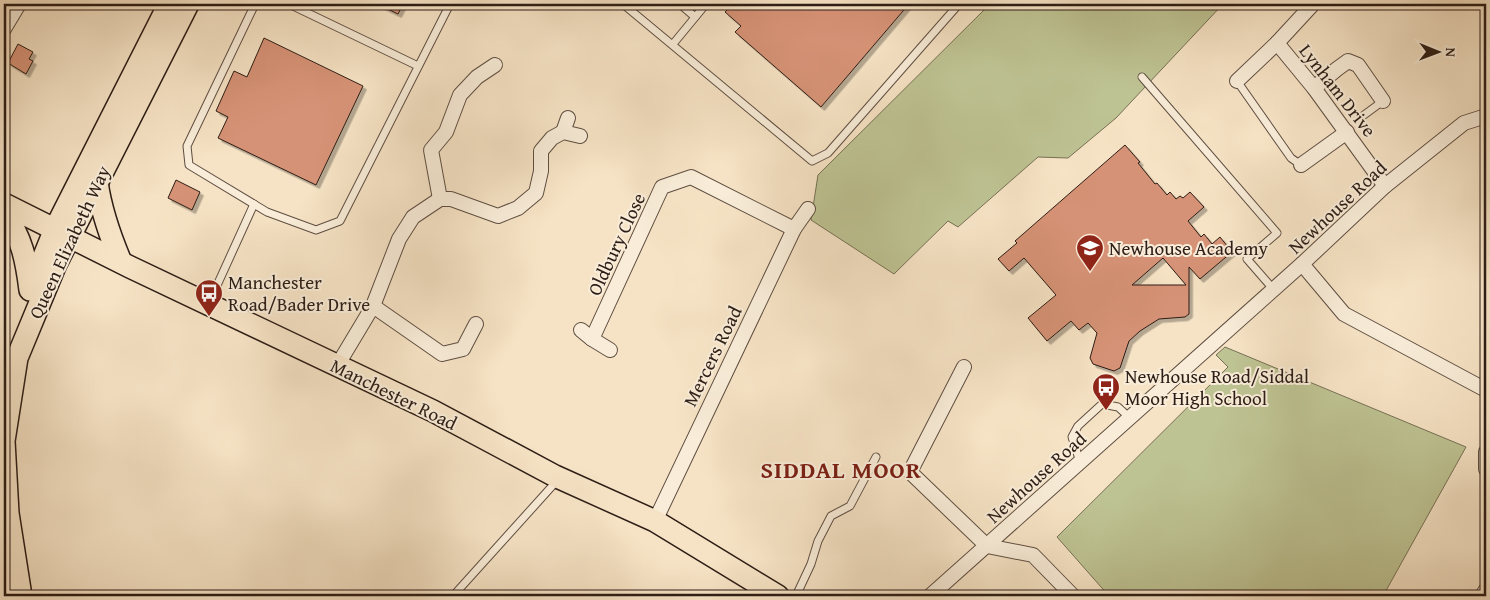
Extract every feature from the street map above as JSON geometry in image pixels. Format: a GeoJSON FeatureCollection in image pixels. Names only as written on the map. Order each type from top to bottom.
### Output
{"type":"FeatureCollection","features":[{"type":"Feature","properties":{"kind":"main road","name":"Queen Elizabeth Way"},"geometry":{"type":"LineString","coordinates":[[20,591],[8,514],[4,441],[17,358],[42,295],[63,233],[169,4]]}},
{"type":"Feature","properties":{"kind":"main road","name":"Queen Elizabeth Way"},"geometry":{"type":"LineString","coordinates":[[4,370],[6,356],[30,290],[63,233],[97,182],[188,4]]}},
{"type":"Feature","properties":{"kind":"main road"},"geometry":{"type":"LineString","coordinates":[[97,182],[100,206],[121,262]]}},
{"type":"Feature","properties":{"kind":"main road","name":"Manchester Road"},"geometry":{"type":"LineString","coordinates":[[4,204],[433,412],[557,477],[654,521],[778,596]]}},
{"type":"Feature","properties":{"kind":"main road"},"geometry":{"type":"LineString","coordinates":[[4,212],[20,240],[27,265],[30,290]]}},
{"type":"Feature","properties":{"kind":"main road","name":"Queen Elizabeth Way"},"geometry":{"type":"LineString","coordinates":[[4,557],[20,591]]}},
{"type":"Feature","properties":{"kind":"street"},"geometry":{"type":"LineString","coordinates":[[4,29],[19,4]]}},
{"type":"Feature","properties":{"kind":"street"},"geometry":{"type":"LineString","coordinates":[[1237,81],[1277,43],[1313,4]]}},
{"type":"Feature","properties":{"kind":"street","name":"Lynham Drive"},"geometry":{"type":"LineString","coordinates":[[1277,43],[1314,88],[1385,186]]}},
{"type":"Feature","properties":{"kind":"street"},"geometry":{"type":"LineString","coordinates":[[1314,88],[1348,61],[1358,65],[1383,101]]}},
{"type":"Feature","properties":{"kind":"street"},"geometry":{"type":"LineString","coordinates":[[440,199],[431,150],[446,132],[460,95],[477,77],[495,65]]}},
{"type":"Feature","properties":{"kind":"street","name":"Newhouse Road"},"geometry":{"type":"LineString","coordinates":[[930,596],[1274,290],[1385,186],[1464,123],[1486,116]]}},
{"type":"Feature","properties":{"kind":"street"},"geometry":{"type":"LineString","coordinates":[[338,366],[373,306],[398,239],[413,217],[440,199],[451,199],[498,216],[518,208],[536,193],[541,171],[541,151],[552,138],[566,125],[580,136]]}},
{"type":"Feature","properties":{"kind":"street"},"geometry":{"type":"LineString","coordinates":[[1301,164],[1347,132]]}},
{"type":"Feature","properties":{"kind":"street","name":"Oldbury Close"},"geometry":{"type":"LineString","coordinates":[[592,339],[662,187],[691,177],[794,229]]}},
{"type":"Feature","properties":{"kind":"street","name":"Mercers Road"},"geometry":{"type":"LineString","coordinates":[[654,521],[794,229],[808,209]]}},
{"type":"Feature","properties":{"kind":"street"},"geometry":{"type":"LineString","coordinates":[[1302,264],[1344,314],[1486,390]]}},
{"type":"Feature","properties":{"kind":"street"},"geometry":{"type":"LineString","coordinates":[[373,306],[442,354],[463,349],[476,324]]}},
{"type":"Feature","properties":{"kind":"street"},"geometry":{"type":"LineString","coordinates":[[581,330],[610,350]]}},
{"type":"Feature","properties":{"kind":"street"},"geometry":{"type":"LineString","coordinates":[[964,367],[910,472],[986,546],[1033,555],[1073,596]]}},
{"type":"Feature","properties":{"kind":"street"},"geometry":{"type":"LineString","coordinates":[[1482,596],[1486,590]]}},
{"type":"Feature","properties":{"kind":"lane"},"geometry":{"type":"LineString","coordinates":[[255,4],[187,146],[189,165],[267,212],[316,230],[340,221],[450,4]]}},
{"type":"Feature","properties":{"kind":"lane"},"geometry":{"type":"LineString","coordinates":[[289,4],[418,66]]}},
{"type":"Feature","properties":{"kind":"lane"},"geometry":{"type":"LineString","coordinates":[[623,4],[812,161],[828,153],[959,4]]}},
{"type":"Feature","properties":{"kind":"lane"},"geometry":{"type":"LineString","coordinates":[[680,4],[695,17]]}},
{"type":"Feature","properties":{"kind":"lane"},"geometry":{"type":"LineString","coordinates":[[672,44],[706,4]]}},
{"type":"Feature","properties":{"kind":"lane"},"geometry":{"type":"LineString","coordinates":[[1142,77],[1277,234],[1247,259],[1274,290]]}},
{"type":"Feature","properties":{"kind":"lane"},"geometry":{"type":"LineString","coordinates":[[1237,81],[1291,158],[1301,164]]}},
{"type":"Feature","properties":{"kind":"lane"},"geometry":{"type":"LineString","coordinates":[[1364,115],[1383,101]]}},
{"type":"Feature","properties":{"kind":"lane"},"geometry":{"type":"LineString","coordinates":[[209,304],[254,204]]}},
{"type":"Feature","properties":{"kind":"lane"},"geometry":{"type":"LineString","coordinates":[[1080,462],[1072,437],[1078,426],[1102,404],[1118,407],[1130,418]]}},
{"type":"Feature","properties":{"kind":"lane"},"geometry":{"type":"LineString","coordinates":[[796,596],[811,564],[818,541],[831,516],[850,506],[876,458]]}},
{"type":"Feature","properties":{"kind":"lane"},"geometry":{"type":"LineString","coordinates":[[453,596],[554,484],[557,477]]}},
{"type":"Feature","properties":{"kind":"green space"},"geometry":{"type":"Polygon","coordinates":[[[990,4],[1223,4],[1116,118],[1068,158],[1038,157],[958,227],[948,221],[894,274],[811,220],[818,175],[990,4]]]}},
{"type":"Feature","properties":{"kind":"green space"},"geometry":{"type":"Polygon","coordinates":[[[1225,347],[1466,447],[1383,596],[1109,596],[1057,537],[1228,367],[1216,355],[1225,347]]]}},
{"type":"Feature","properties":{"kind":"building"},"geometry":{"type":"Polygon","coordinates":[[[377,4],[403,4],[398,14],[377,4]]]}},
{"type":"Feature","properties":{"kind":"building"},"geometry":{"type":"Polygon","coordinates":[[[733,4],[909,4],[821,107],[735,32],[741,26],[725,12],[733,4]]]}},
{"type":"Feature","properties":{"kind":"building"},"geometry":{"type":"Polygon","coordinates":[[[264,38],[363,86],[316,185],[218,138],[228,117],[216,111],[234,71],[247,77],[264,38]]]}},
{"type":"Feature","properties":{"kind":"building"},"geometry":{"type":"Polygon","coordinates":[[[18,44],[33,52],[29,59],[33,61],[26,74],[8,63],[18,44]]]}},
{"type":"Feature","properties":{"kind":"building"},"geometry":{"type":"Polygon","coordinates":[[[1125,145],[1140,162],[1138,163],[1155,184],[1157,183],[1167,195],[1170,192],[1176,199],[1180,196],[1183,198],[1190,192],[1204,207],[1188,221],[1201,237],[1204,234],[1212,244],[1220,237],[1232,252],[1200,279],[1189,267],[1189,314],[1185,317],[1159,319],[1140,331],[1129,341],[1120,368],[1114,371],[1093,364],[1090,358],[1097,333],[1088,323],[1079,330],[1071,321],[1047,341],[1028,318],[1056,295],[1024,258],[1009,271],[998,259],[1017,243],[1015,241],[1125,145]],[[1163,258],[1132,285],[1186,285],[1163,258]]]}},
{"type":"Feature","properties":{"kind":"building"},"geometry":{"type":"Polygon","coordinates":[[[176,180],[200,192],[192,210],[168,198],[176,180]]]}},
{"type":"Feature","properties":{"kind":"place","name":"Newhouse Academy"},"geometry":{"type":"Point","coordinates":[1090,272]}},
{"type":"Feature","properties":{"kind":"place","name":"Manchester Road/Bader Drive"},"geometry":{"type":"Point","coordinates":[209,317]}},
{"type":"Feature","properties":{"kind":"place","name":"Newhouse Road/Siddal Moor High School"},"geometry":{"type":"Point","coordinates":[1106,411]}},
{"type":"Feature","properties":{"kind":"district","name":"SIDDAL MOOR"},"geometry":{"type":"Point","coordinates":[841,470]}}]}
